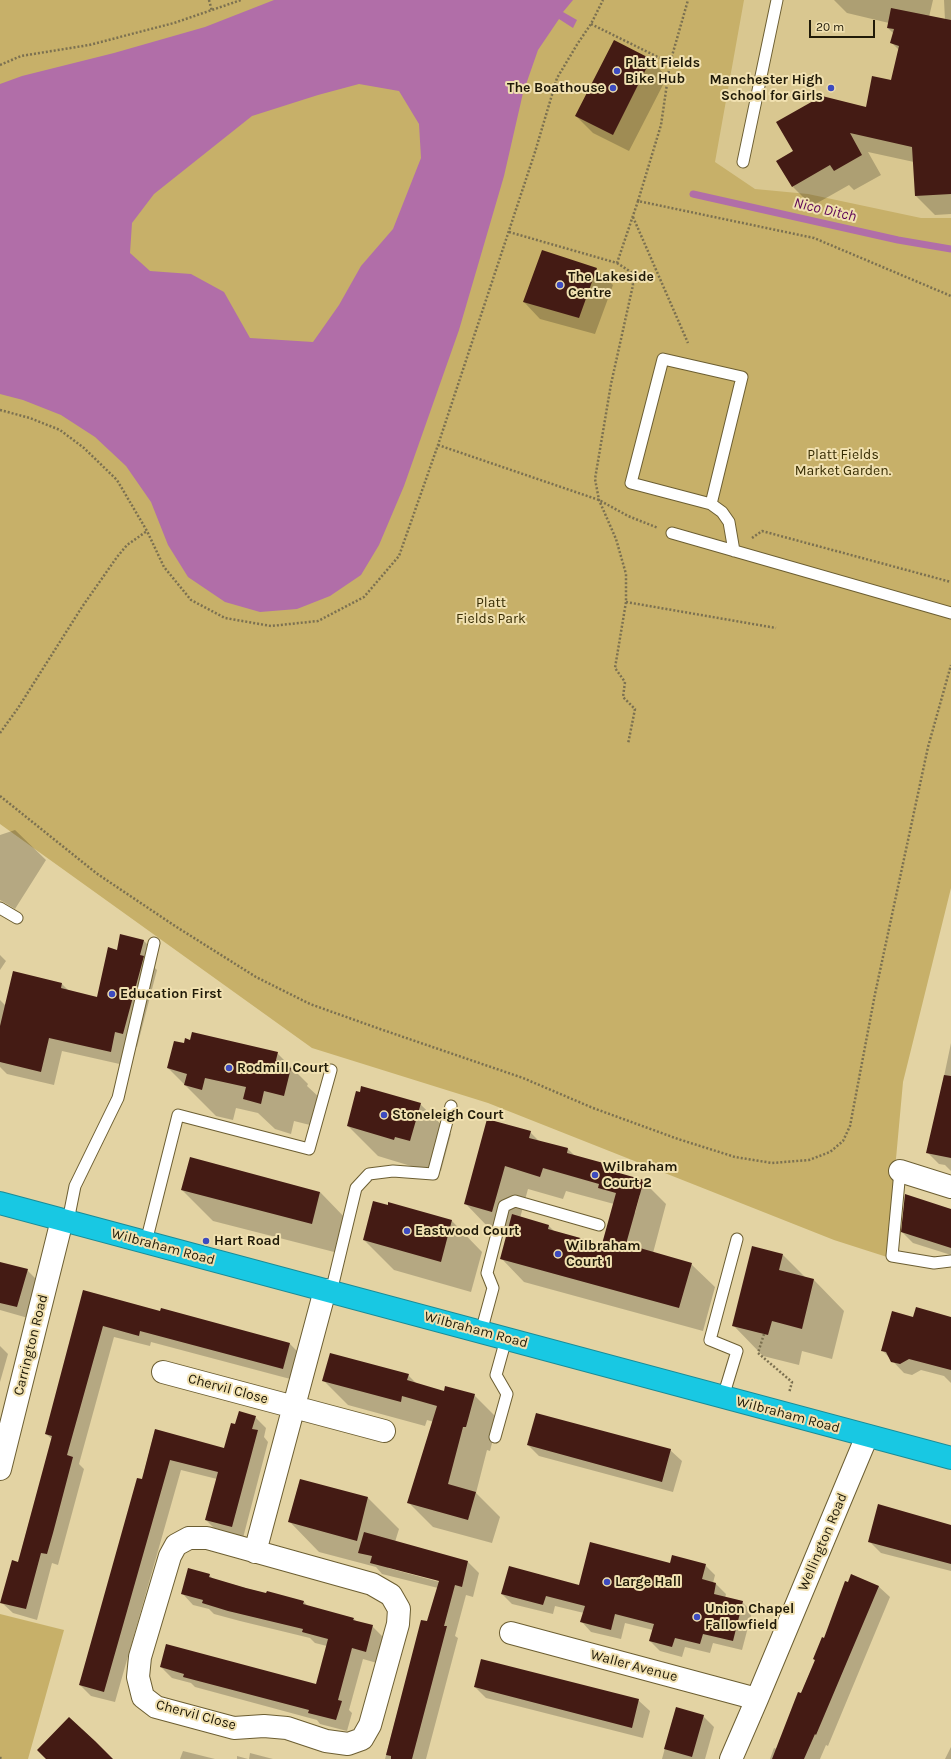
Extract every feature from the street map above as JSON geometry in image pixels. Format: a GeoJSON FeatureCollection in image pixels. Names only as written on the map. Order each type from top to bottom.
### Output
{"type":"FeatureCollection","features":[{"type":"Feature","properties":{"kind":"highway","name":"Wilbraham Road"},"geometry":{"type":"LineString","coordinates":[[0,1203],[951,1458]]}},
{"type":"Feature","properties":{"kind":"street"},"geometry":{"type":"LineString","coordinates":[[900,1171],[951,1187]]}},
{"type":"Feature","properties":{"kind":"street","name":"Carrington Road"},"geometry":{"type":"LineString","coordinates":[[0,1469],[65,1221]]}},
{"type":"Feature","properties":{"kind":"street"},"geometry":{"type":"LineString","coordinates":[[255,1552],[293,1407],[328,1291]]}},
{"type":"Feature","properties":{"kind":"street","name":"Chervil Close"},"geometry":{"type":"LineString","coordinates":[[163,1372],[384,1431]]}},
{"type":"Feature","properties":{"kind":"street","name":"Wellington Road"},"geometry":{"type":"LineString","coordinates":[[731,1759],[867,1436]]}},
{"type":"Feature","properties":{"kind":"street","name":"Chervil Close"},"geometry":{"type":"LineString","coordinates":[[189,1538],[207,1538],[255,1552],[372,1584],[391,1595],[399,1609],[398,1624],[372,1718],[362,1739],[348,1744],[326,1741],[287,1728],[264,1726],[234,1728],[156,1707],[143,1697],[138,1677],[140,1657],[170,1556],[176,1544],[189,1538]]}},
{"type":"Feature","properties":{"kind":"street","name":"Waller Avenue"},"geometry":{"type":"LineString","coordinates":[[511,1633],[757,1699]]}},
{"type":"Feature","properties":{"kind":"lane"},"geometry":{"type":"LineString","coordinates":[[743,162],[777,0]]}},
{"type":"Feature","properties":{"kind":"lane"},"geometry":{"type":"LineString","coordinates":[[711,504],[742,377],[663,359],[631,483],[711,504],[722,512],[729,522],[734,551]]}},
{"type":"Feature","properties":{"kind":"lane"},"geometry":{"type":"LineString","coordinates":[[672,533],[951,613]]}},
{"type":"Feature","properties":{"kind":"lane"},"geometry":{"type":"LineString","coordinates":[[0,908],[17,918]]}},
{"type":"Feature","properties":{"kind":"lane"},"geometry":{"type":"LineString","coordinates":[[65,1221],[75,1186],[118,1098],[154,943]]}},
{"type":"Feature","properties":{"kind":"lane"},"geometry":{"type":"LineString","coordinates":[[146,1242],[178,1115],[309,1149],[331,1070]]}},
{"type":"Feature","properties":{"kind":"lane"},"geometry":{"type":"LineString","coordinates":[[328,1291],[356,1188],[369,1174],[393,1171],[434,1174],[451,1106]]}},
{"type":"Feature","properties":{"kind":"lane"},"geometry":{"type":"LineString","coordinates":[[900,1171],[892,1256],[934,1263],[951,1261]]}},
{"type":"Feature","properties":{"kind":"lane"},"geometry":{"type":"LineString","coordinates":[[481,1332],[493,1288],[487,1273],[504,1206],[515,1201],[599,1225]]}},
{"type":"Feature","properties":{"kind":"lane"},"geometry":{"type":"LineString","coordinates":[[723,1397],[737,1351],[710,1340],[738,1239]]}},
{"type":"Feature","properties":{"kind":"lane"},"geometry":{"type":"LineString","coordinates":[[495,1437],[507,1394],[496,1375],[506,1338]]}},
{"type":"Feature","properties":{"kind":"path"},"geometry":{"type":"LineString","coordinates":[[209,0],[212,11]]}},
{"type":"Feature","properties":{"kind":"path"},"geometry":{"type":"LineString","coordinates":[[0,65],[21,56],[89,45],[174,23],[241,0]]}},
{"type":"Feature","properties":{"kind":"path"},"geometry":{"type":"LineString","coordinates":[[0,410],[30,418],[60,430],[84,448],[117,480],[147,531],[164,567],[191,600],[225,618],[271,626],[318,620],[364,597],[399,556],[438,445],[509,232],[557,78],[578,42],[591,24],[603,0]]}},
{"type":"Feature","properties":{"kind":"path"},"geometry":{"type":"LineString","coordinates":[[617,263],[633,217],[661,125],[670,63],[688,0]]}},
{"type":"Feature","properties":{"kind":"path"},"geometry":{"type":"LineString","coordinates":[[591,24],[670,63]]}},
{"type":"Feature","properties":{"kind":"path"},"geometry":{"type":"LineString","coordinates":[[638,201],[814,238],[951,296]]}},
{"type":"Feature","properties":{"kind":"path"},"geometry":{"type":"LineString","coordinates":[[633,217],[688,343]]}},
{"type":"Feature","properties":{"kind":"path"},"geometry":{"type":"LineString","coordinates":[[509,232],[617,263],[631,272],[633,285],[611,384],[595,480],[599,500],[616,539],[626,574],[626,602],[615,668],[625,682],[623,697],[635,709],[628,744]]}},
{"type":"Feature","properties":{"kind":"path"},"geometry":{"type":"LineString","coordinates":[[438,445],[599,500],[628,516],[672,533]]}},
{"type":"Feature","properties":{"kind":"path"},"geometry":{"type":"LineString","coordinates":[[0,733],[18,708],[82,607],[117,557],[127,545],[147,531]]}},
{"type":"Feature","properties":{"kind":"path"},"geometry":{"type":"LineString","coordinates":[[734,551],[762,531],[951,582]]}},
{"type":"Feature","properties":{"kind":"path"},"geometry":{"type":"LineString","coordinates":[[626,602],[776,628]]}},
{"type":"Feature","properties":{"kind":"path"},"geometry":{"type":"LineString","coordinates":[[0,796],[96,873],[175,926],[256,977],[310,1004],[523,1078],[593,1108],[678,1139],[735,1157],[772,1163],[809,1160],[830,1152],[843,1141],[850,1126],[875,994],[926,755],[951,665]]}},
{"type":"Feature","properties":{"kind":"path"},"geometry":{"type":"LineString","coordinates":[[764,1334],[758,1353],[792,1382],[783,1413]]}},
{"type":"Feature","properties":{"kind":"shaded area"},"geometry":{"type":"Polygon","coordinates":[[[274,0],[573,0],[563,12],[577,20],[573,28],[559,19],[538,50],[523,93],[504,176],[459,330],[404,486],[379,545],[361,575],[330,596],[297,609],[260,612],[225,602],[188,577],[168,545],[151,502],[126,466],[95,437],[61,415],[23,400],[0,394],[0,84],[22,76],[114,53],[205,27],[274,0]],[[359,84],[318,95],[252,116],[154,194],[132,223],[130,253],[150,271],[191,274],[224,292],[250,338],[313,342],[339,305],[361,266],[393,229],[421,158],[419,124],[399,91],[359,84]]]}},
{"type":"Feature","properties":{"kind":"shaded area","name":"Manchester High School for Girls"},"geometry":{"type":"Polygon","coordinates":[[[730,0],[951,0],[951,245],[690,191],[730,0]]]}},
{"type":"Feature","properties":{"kind":"green space","name":"Platt Fields Park"},"geometry":{"type":"Polygon","coordinates":[[[0,0],[744,0],[715,162],[755,189],[808,194],[921,218],[951,218],[951,888],[903,1082],[887,1257],[834,1240],[488,1103],[312,1048],[0,824],[0,0]]]}},
{"type":"Feature","properties":{"kind":"green space"},"geometry":{"type":"Polygon","coordinates":[[[0,1614],[64,1630],[28,1759],[0,1759],[0,1614]]]}},
{"type":"Feature","properties":{"kind":"building"},"geometry":{"type":"Polygon","coordinates":[[[891,8],[951,20],[951,194],[915,196],[912,147],[850,133],[862,155],[834,171],[830,165],[792,187],[776,161],[793,151],[776,122],[822,96],[866,107],[872,76],[891,80],[899,46],[890,43],[894,29],[887,28],[891,8]]]}},
{"type":"Feature","properties":{"kind":"building","name":"The Boathouse"},"geometry":{"type":"Polygon","coordinates":[[[614,40],[651,59],[613,135],[575,116],[614,40]]]}},
{"type":"Feature","properties":{"kind":"building","name":"The Lakeside Centre"},"geometry":{"type":"Polygon","coordinates":[[[542,250],[597,268],[579,318],[523,302],[542,250]]]}},
{"type":"Feature","properties":{"kind":"building"},"geometry":{"type":"Polygon","coordinates":[[[120,934],[144,940],[140,955],[144,956],[123,1034],[115,1032],[111,1052],[49,1038],[41,1072],[0,1062],[0,1026],[13,971],[62,983],[61,988],[97,997],[108,947],[117,950],[120,934]]]}},
{"type":"Feature","properties":{"kind":"building","name":"Rodmill Court"},"geometry":{"type":"Polygon","coordinates":[[[192,1032],[278,1052],[276,1060],[281,1061],[280,1065],[291,1068],[284,1096],[264,1091],[261,1104],[243,1099],[246,1087],[205,1078],[202,1090],[184,1085],[187,1074],[167,1068],[174,1041],[184,1043],[185,1038],[190,1040],[192,1032]]]}},
{"type":"Feature","properties":{"kind":"building"},"geometry":{"type":"Polygon","coordinates":[[[944,1075],[951,1076],[951,1158],[926,1153],[944,1075]]]}},
{"type":"Feature","properties":{"kind":"building","name":"Stoneleigh Court"},"geometry":{"type":"Polygon","coordinates":[[[361,1086],[421,1103],[410,1141],[395,1137],[394,1140],[347,1126],[356,1091],[360,1092],[361,1086]]]}},
{"type":"Feature","properties":{"kind":"building"},"geometry":{"type":"Polygon","coordinates":[[[487,1119],[531,1131],[529,1138],[568,1148],[567,1153],[607,1164],[605,1169],[644,1180],[626,1244],[692,1263],[679,1308],[500,1259],[512,1214],[549,1225],[548,1229],[602,1244],[616,1193],[598,1188],[599,1184],[543,1168],[540,1177],[505,1166],[492,1212],[464,1204],[487,1119]]]}},
{"type":"Feature","properties":{"kind":"building"},"geometry":{"type":"Polygon","coordinates":[[[190,1157],[320,1192],[312,1224],[181,1190],[190,1157]]]}},
{"type":"Feature","properties":{"kind":"building"},"geometry":{"type":"Polygon","coordinates":[[[905,1194],[951,1209],[951,1248],[901,1232],[905,1194]]]}},
{"type":"Feature","properties":{"kind":"building","name":"Eastwood Court"},"geometry":{"type":"Polygon","coordinates":[[[373,1201],[388,1205],[388,1202],[452,1220],[441,1262],[363,1240],[373,1201]]]}},
{"type":"Feature","properties":{"kind":"building"},"geometry":{"type":"Polygon","coordinates":[[[752,1246],[783,1254],[779,1270],[814,1279],[802,1329],[772,1321],[768,1335],[732,1326],[752,1246]]]}},
{"type":"Feature","properties":{"kind":"building"},"geometry":{"type":"Polygon","coordinates":[[[0,1262],[28,1269],[17,1307],[0,1303],[0,1262]]]}},
{"type":"Feature","properties":{"kind":"building"},"geometry":{"type":"Polygon","coordinates":[[[83,1290],[160,1311],[161,1308],[290,1343],[283,1369],[140,1331],[139,1336],[103,1326],[67,1455],[73,1457],[53,1533],[47,1554],[41,1553],[26,1609],[0,1603],[12,1560],[18,1562],[52,1436],[45,1434],[83,1290]]]}},
{"type":"Feature","properties":{"kind":"building"},"geometry":{"type":"Polygon","coordinates":[[[916,1307],[951,1317],[951,1370],[909,1359],[900,1364],[891,1362],[886,1352],[881,1351],[892,1311],[913,1317],[916,1307]]]}},
{"type":"Feature","properties":{"kind":"building"},"geometry":{"type":"Polygon","coordinates":[[[330,1353],[409,1374],[407,1380],[444,1391],[445,1386],[475,1394],[466,1427],[463,1427],[448,1484],[476,1492],[468,1520],[407,1503],[437,1406],[402,1396],[401,1402],[322,1381],[330,1353]]]}},
{"type":"Feature","properties":{"kind":"building"},"geometry":{"type":"Polygon","coordinates":[[[239,1411],[256,1416],[252,1429],[258,1430],[232,1527],[205,1520],[218,1472],[170,1460],[104,1692],[79,1685],[137,1478],[142,1479],[155,1429],[224,1448],[231,1423],[235,1424],[239,1411]]]}},
{"type":"Feature","properties":{"kind":"building"},"geometry":{"type":"Polygon","coordinates":[[[536,1413],[671,1449],[662,1482],[527,1445],[536,1413]]]}},
{"type":"Feature","properties":{"kind":"building"},"geometry":{"type":"Polygon","coordinates":[[[300,1479],[368,1497],[357,1541],[288,1522],[300,1479]]]}},
{"type":"Feature","properties":{"kind":"building"},"geometry":{"type":"Polygon","coordinates":[[[878,1504],[951,1525],[951,1564],[868,1542],[878,1504]]]}},
{"type":"Feature","properties":{"kind":"building"},"geometry":{"type":"Polygon","coordinates":[[[364,1532],[468,1561],[462,1587],[455,1585],[444,1626],[447,1626],[412,1759],[391,1759],[391,1756],[386,1755],[421,1620],[427,1621],[439,1581],[370,1563],[372,1556],[358,1553],[364,1532]]]}},
{"type":"Feature","properties":{"kind":"building"},"geometry":{"type":"Polygon","coordinates":[[[590,1542],[670,1563],[672,1555],[706,1564],[702,1579],[716,1583],[714,1594],[743,1601],[733,1641],[703,1634],[700,1644],[675,1638],[672,1647],[649,1641],[654,1624],[615,1614],[611,1630],[580,1622],[585,1606],[546,1596],[543,1605],[501,1594],[509,1566],[579,1585],[590,1542]]]}},
{"type":"Feature","properties":{"kind":"building"},"geometry":{"type":"Polygon","coordinates":[[[188,1568],[210,1574],[209,1577],[246,1588],[266,1593],[267,1591],[304,1601],[303,1604],[354,1618],[353,1620],[373,1625],[366,1652],[352,1648],[338,1700],[342,1701],[336,1720],[308,1713],[309,1710],[183,1677],[184,1674],[160,1667],[166,1644],[316,1684],[328,1639],[302,1632],[303,1629],[228,1611],[202,1603],[203,1600],[181,1594],[188,1568]]]}},
{"type":"Feature","properties":{"kind":"building"},"geometry":{"type":"Polygon","coordinates":[[[851,1574],[879,1586],[816,1735],[815,1734],[804,1759],[772,1759],[798,1692],[801,1693],[815,1660],[813,1659],[822,1637],[824,1638],[845,1581],[848,1582],[851,1574]]]}},
{"type":"Feature","properties":{"kind":"building"},"geometry":{"type":"Polygon","coordinates":[[[481,1659],[639,1699],[632,1728],[474,1687],[481,1659]]]}},
{"type":"Feature","properties":{"kind":"building"},"geometry":{"type":"Polygon","coordinates":[[[676,1707],[704,1715],[692,1757],[664,1749],[676,1707]]]}},
{"type":"Feature","properties":{"kind":"building"},"geometry":{"type":"Polygon","coordinates":[[[69,1717],[113,1759],[46,1759],[37,1750],[69,1717]]]}},
{"type":"Feature","properties":{"kind":"waterway","name":"Nico Ditch"},"geometry":{"type":"LineString","coordinates":[[693,194],[898,240],[951,249]]}},
{"type":"Feature","properties":{"kind":"place","name":"Platt Fields Bike Hub"},"geometry":{"type":"Point","coordinates":[617,71]}},
{"type":"Feature","properties":{"kind":"place","name":"The Boathouse"},"geometry":{"type":"Point","coordinates":[613,88]}},
{"type":"Feature","properties":{"kind":"place","name":"Manchester High School for Girls"},"geometry":{"type":"Point","coordinates":[831,88]}},
{"type":"Feature","properties":{"kind":"place","name":"The Lakeside Centre"},"geometry":{"type":"Point","coordinates":[560,285]}},
{"type":"Feature","properties":{"kind":"place","name":"Education First"},"geometry":{"type":"Point","coordinates":[112,994]}},
{"type":"Feature","properties":{"kind":"place","name":"Rodmill Court"},"geometry":{"type":"Point","coordinates":[229,1068]}},
{"type":"Feature","properties":{"kind":"place","name":"Stoneleigh Court"},"geometry":{"type":"Point","coordinates":[384,1115]}},
{"type":"Feature","properties":{"kind":"place","name":"Wilbraham Court 2"},"geometry":{"type":"Point","coordinates":[595,1175]}},
{"type":"Feature","properties":{"kind":"place","name":"Eastwood Court"},"geometry":{"type":"Point","coordinates":[407,1231]}},
{"type":"Feature","properties":{"kind":"place","name":"Hart Road"},"geometry":{"type":"Point","coordinates":[206,1241]}},
{"type":"Feature","properties":{"kind":"place","name":"Wilbraham Court 1"},"geometry":{"type":"Point","coordinates":[558,1254]}},
{"type":"Feature","properties":{"kind":"place","name":"Large Hall"},"geometry":{"type":"Point","coordinates":[607,1582]}},
{"type":"Feature","properties":{"kind":"place","name":"Union Chapel Fallowfield"},"geometry":{"type":"Point","coordinates":[697,1617]}},
{"type":"Feature","properties":{"kind":"park label","name":"Platt Fields Market Garden."},"geometry":{"type":"Point","coordinates":[843,464]}}]}
